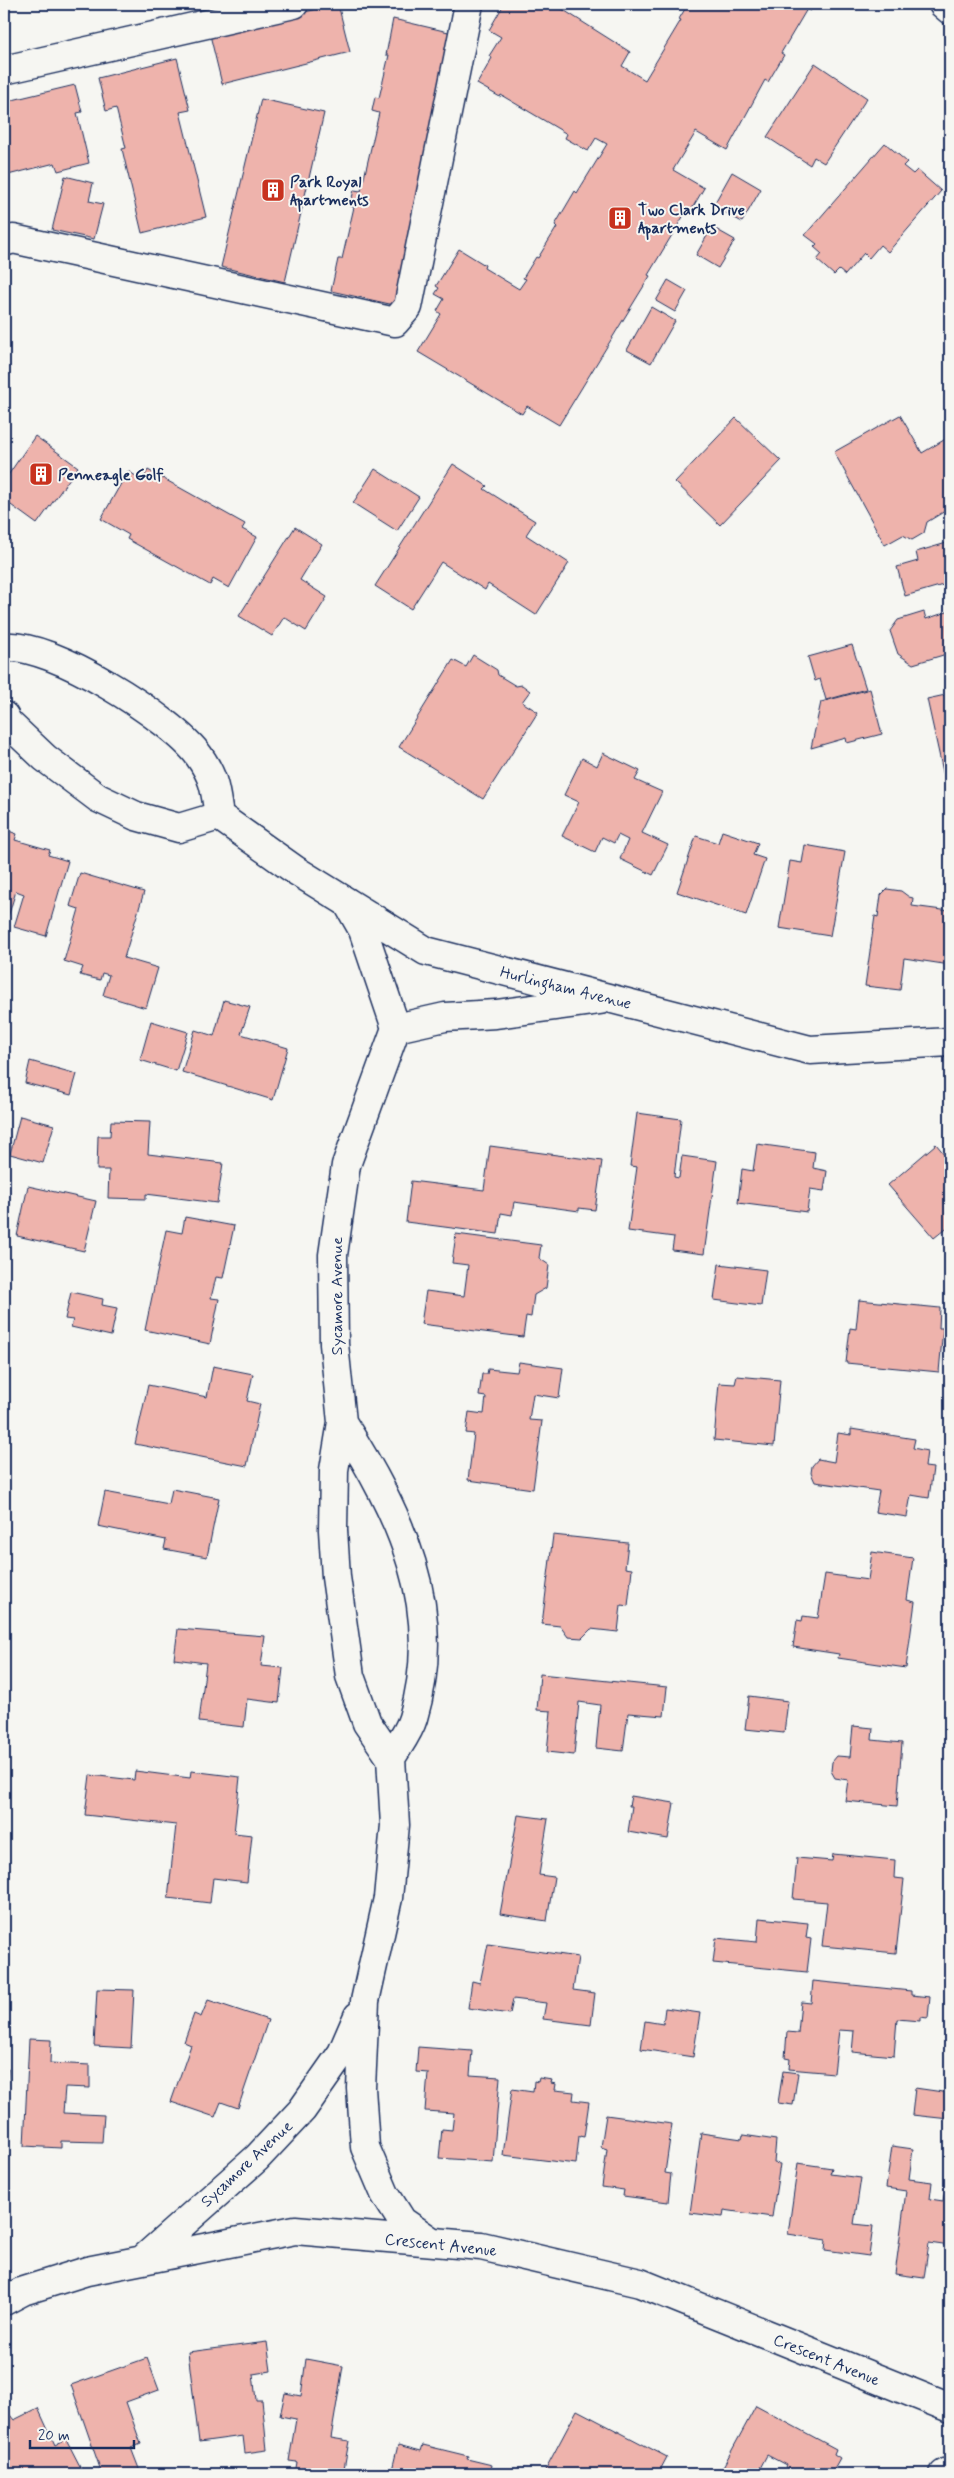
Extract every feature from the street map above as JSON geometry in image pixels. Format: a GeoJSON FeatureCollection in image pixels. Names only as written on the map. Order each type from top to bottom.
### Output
{"type":"FeatureCollection","features":[{"type":"Feature","properties":{"kind":"street"},"geometry":{"type":"LineString","coordinates":[[4,70],[294,4]]}},
{"type":"Feature","properties":{"kind":"street"},"geometry":{"type":"LineString","coordinates":[[4,242],[13,239],[395,322],[408,307],[469,4]]}},
{"type":"Feature","properties":{"kind":"street"},"geometry":{"type":"LineString","coordinates":[[943,4],[950,10]]}},
{"type":"Feature","properties":{"kind":"street"},"geometry":{"type":"LineString","coordinates":[[4,647],[11,646],[33,651],[92,675],[142,706],[197,754],[213,778],[219,816],[179,828],[136,816],[98,798],[44,758],[8,723],[4,716]]}},
{"type":"Feature","properties":{"kind":"street","name":"Hurlingham Avenue"},"geometry":{"type":"LineString","coordinates":[[219,816],[295,870],[426,951],[810,1050],[950,1042]]}},
{"type":"Feature","properties":{"kind":"street"},"geometry":{"type":"LineString","coordinates":[[347,902],[363,930],[396,1028],[445,1017],[496,1014],[609,998]]}},
{"type":"Feature","properties":{"kind":"street","name":"Sycamore Avenue"},"geometry":{"type":"LineString","coordinates":[[141,2261],[257,2158],[302,2110],[342,2053],[364,2001],[388,1898],[395,1825],[391,1758],[367,1723],[350,1676],[336,1577],[333,1530],[334,1470],[342,1422],[334,1344],[335,1246],[346,1165],[396,1028]]}},
{"type":"Feature","properties":{"kind":"street","name":"Sycamore Avenue"},"geometry":{"type":"LineString","coordinates":[[342,1422],[374,1472],[393,1509],[405,1539],[421,1591],[426,1658],[413,1720],[391,1758]]}},
{"type":"Feature","properties":{"kind":"street","name":"Sycamore Avenue"},"geometry":{"type":"LineString","coordinates":[[364,2001],[361,2088],[365,2147],[385,2194],[402,2221],[431,2241]]}},
{"type":"Feature","properties":{"kind":"street","name":"Crescent Avenue"},"geometry":{"type":"LineString","coordinates":[[4,2301],[23,2291],[87,2271],[295,2230],[481,2246],[640,2283],[950,2408]]}},
{"type":"Feature","properties":{"kind":"street"},"geometry":{"type":"LineString","coordinates":[[944,2474],[950,2471]]}},
{"type":"Feature","properties":{"kind":"building"},"geometry":{"type":"Polygon","coordinates":[[[338,4],[350,52],[222,84],[210,35],[338,4]]]}},
{"type":"Feature","properties":{"kind":"building","name":"Two Clark Drive Apartments"},"geometry":{"type":"Polygon","coordinates":[[[504,4],[554,4],[630,52],[622,66],[645,80],[681,20],[679,19],[688,4],[815,4],[810,11],[807,9],[781,53],[784,55],[768,82],[765,80],[727,150],[696,132],[673,170],[704,188],[690,212],[687,210],[648,275],[650,276],[559,425],[527,406],[522,414],[418,352],[441,314],[437,311],[444,299],[435,294],[439,288],[436,286],[459,249],[485,265],[484,268],[519,289],[526,279],[523,278],[557,227],[555,225],[575,191],[577,193],[607,144],[596,138],[588,151],[565,138],[567,134],[501,95],[500,97],[477,84],[492,58],[489,56],[501,37],[489,30],[504,4]]]}},
{"type":"Feature","properties":{"kind":"building"},"geometry":{"type":"Polygon","coordinates":[[[393,19],[457,34],[394,305],[331,291],[338,259],[342,259],[354,207],[350,206],[354,190],[361,191],[379,113],[372,111],[375,97],[379,98],[389,55],[386,55],[393,19]]]}},
{"type":"Feature","properties":{"kind":"building"},"geometry":{"type":"Polygon","coordinates":[[[177,58],[190,110],[180,112],[206,217],[142,233],[122,149],[126,148],[116,108],[106,111],[98,78],[177,58]]]}},
{"type":"Feature","properties":{"kind":"building"},"geometry":{"type":"Polygon","coordinates":[[[815,63],[867,98],[824,163],[814,157],[810,165],[767,137],[815,63]]]}},
{"type":"Feature","properties":{"kind":"building"},"geometry":{"type":"Polygon","coordinates":[[[75,85],[82,112],[77,113],[89,163],[58,171],[55,163],[4,176],[4,102],[75,85]]]}},
{"type":"Feature","properties":{"kind":"building","name":"Park Royal Apartments"},"geometry":{"type":"Polygon","coordinates":[[[261,99],[324,113],[285,282],[221,267],[261,99]]]}},
{"type":"Feature","properties":{"kind":"building"},"geometry":{"type":"Polygon","coordinates":[[[885,143],[907,162],[903,166],[913,174],[917,170],[941,191],[888,252],[880,245],[869,258],[864,253],[845,275],[839,270],[834,275],[817,260],[822,254],[814,247],[817,244],[805,235],[885,143]]]}},
{"type":"Feature","properties":{"kind":"building"},"geometry":{"type":"Polygon","coordinates":[[[732,172],[761,189],[742,222],[713,206],[732,172]]]}},
{"type":"Feature","properties":{"kind":"building"},"geometry":{"type":"Polygon","coordinates":[[[65,176],[93,183],[89,201],[103,204],[94,239],[52,230],[65,176]]]}},
{"type":"Feature","properties":{"kind":"building"},"geometry":{"type":"Polygon","coordinates":[[[712,227],[735,240],[718,268],[696,255],[712,227]]]}},
{"type":"Feature","properties":{"kind":"building"},"geometry":{"type":"Polygon","coordinates":[[[668,280],[687,291],[675,312],[656,301],[668,280]]]}},
{"type":"Feature","properties":{"kind":"building"},"geometry":{"type":"Polygon","coordinates":[[[651,307],[675,321],[651,363],[627,350],[651,307]]]}},
{"type":"Feature","properties":{"kind":"building"},"geometry":{"type":"Polygon","coordinates":[[[900,415],[922,453],[949,437],[950,508],[927,522],[924,533],[912,540],[903,535],[885,545],[834,452],[900,415]]]}},
{"type":"Feature","properties":{"kind":"building"},"geometry":{"type":"Polygon","coordinates":[[[736,418],[781,461],[720,525],[675,482],[736,418]]]}},
{"type":"Feature","properties":{"kind":"building","name":"Penneagle Golf"},"geometry":{"type":"Polygon","coordinates":[[[35,436],[78,467],[37,524],[4,500],[4,481],[35,436]]]}},
{"type":"Feature","properties":{"kind":"building"},"geometry":{"type":"Polygon","coordinates":[[[453,464],[487,486],[484,489],[535,521],[526,535],[569,563],[536,615],[488,584],[485,590],[441,562],[411,609],[375,586],[453,464]]]}},
{"type":"Feature","properties":{"kind":"building"},"geometry":{"type":"Polygon","coordinates":[[[375,469],[419,497],[397,531],[353,503],[375,469]]]}},
{"type":"Feature","properties":{"kind":"building"},"geometry":{"type":"Polygon","coordinates":[[[148,470],[245,524],[242,529],[257,537],[229,588],[213,579],[210,585],[127,539],[129,535],[101,519],[128,471],[142,480],[148,470]]]}},
{"type":"Feature","properties":{"kind":"building"},"geometry":{"type":"Polygon","coordinates":[[[295,527],[322,544],[300,580],[327,597],[306,631],[284,617],[272,636],[239,616],[295,527]]]}},
{"type":"Feature","properties":{"kind":"building"},"geometry":{"type":"Polygon","coordinates":[[[950,542],[950,583],[905,596],[897,567],[918,561],[916,552],[950,542]]]}},
{"type":"Feature","properties":{"kind":"building"},"geometry":{"type":"Polygon","coordinates":[[[950,611],[950,653],[913,664],[898,654],[890,631],[898,620],[924,612],[926,619],[950,611]]]}},
{"type":"Feature","properties":{"kind":"building"},"geometry":{"type":"Polygon","coordinates":[[[852,645],[866,689],[826,700],[820,679],[815,681],[808,657],[852,645]]]}},
{"type":"Feature","properties":{"kind":"building"},"geometry":{"type":"Polygon","coordinates":[[[473,655],[497,670],[498,675],[516,686],[522,685],[530,691],[522,702],[538,712],[483,799],[399,747],[453,660],[466,667],[473,655]]]}},
{"type":"Feature","properties":{"kind":"building"},"geometry":{"type":"Polygon","coordinates":[[[870,689],[882,734],[847,743],[846,738],[811,748],[821,702],[870,689]]]}},
{"type":"Feature","properties":{"kind":"building"},"geometry":{"type":"Polygon","coordinates":[[[950,694],[950,790],[947,790],[927,699],[950,694]]]}},
{"type":"Feature","properties":{"kind":"building"},"geometry":{"type":"Polygon","coordinates":[[[603,753],[640,771],[635,780],[662,792],[642,833],[668,845],[653,875],[620,859],[628,840],[618,835],[614,843],[602,837],[595,852],[562,836],[579,802],[564,795],[582,758],[597,766],[603,753]]]}},
{"type":"Feature","properties":{"kind":"building"},"geometry":{"type":"Polygon","coordinates":[[[4,818],[9,820],[6,830],[17,834],[15,840],[50,850],[48,855],[68,861],[46,936],[14,927],[24,894],[16,891],[4,930],[4,818]]]}},
{"type":"Feature","properties":{"kind":"building"},"geometry":{"type":"Polygon","coordinates":[[[722,831],[758,843],[753,855],[765,859],[746,915],[677,892],[696,836],[718,843],[722,831]]]}},
{"type":"Feature","properties":{"kind":"building"},"geometry":{"type":"Polygon","coordinates":[[[805,845],[845,852],[830,936],[779,928],[790,861],[802,863],[805,845]]]}},
{"type":"Feature","properties":{"kind":"building"},"geometry":{"type":"Polygon","coordinates":[[[80,873],[144,892],[124,958],[158,968],[146,1008],[103,995],[109,975],[102,973],[100,980],[80,975],[83,967],[64,961],[79,909],[70,906],[80,873]]]}},
{"type":"Feature","properties":{"kind":"building"},"geometry":{"type":"Polygon","coordinates":[[[887,889],[901,891],[913,898],[912,906],[950,911],[950,965],[904,958],[900,990],[865,986],[875,916],[878,917],[881,895],[887,889]]]}},
{"type":"Feature","properties":{"kind":"building"},"geometry":{"type":"Polygon","coordinates":[[[224,1000],[250,1007],[241,1034],[288,1048],[273,1100],[182,1072],[195,1030],[214,1036],[224,1000]]]}},
{"type":"Feature","properties":{"kind":"building"},"geometry":{"type":"Polygon","coordinates":[[[151,1021],[188,1032],[176,1071],[140,1060],[151,1021]]]}},
{"type":"Feature","properties":{"kind":"building"},"geometry":{"type":"Polygon","coordinates":[[[30,1061],[77,1074],[71,1095],[25,1083],[30,1061]]]}},
{"type":"Feature","properties":{"kind":"building"},"geometry":{"type":"Polygon","coordinates":[[[637,1113],[681,1119],[674,1177],[679,1178],[682,1156],[717,1161],[704,1254],[672,1250],[674,1237],[628,1231],[637,1167],[630,1166],[637,1113]]]}},
{"type":"Feature","properties":{"kind":"building"},"geometry":{"type":"Polygon","coordinates":[[[20,1116],[54,1125],[43,1163],[10,1154],[20,1116]]]}},
{"type":"Feature","properties":{"kind":"building"},"geometry":{"type":"Polygon","coordinates":[[[111,1121],[150,1122],[148,1154],[223,1163],[217,1203],[146,1194],[146,1199],[108,1198],[109,1170],[97,1170],[98,1136],[110,1136],[111,1121]]]}},
{"type":"Feature","properties":{"kind":"building"},"geometry":{"type":"Polygon","coordinates":[[[757,1144],[815,1152],[813,1168],[827,1171],[824,1191],[810,1189],[807,1212],[738,1203],[742,1169],[753,1171],[757,1144]]]}},
{"type":"Feature","properties":{"kind":"building"},"geometry":{"type":"Polygon","coordinates":[[[936,1144],[950,1161],[950,1225],[934,1238],[888,1185],[936,1144]]]}},
{"type":"Feature","properties":{"kind":"building"},"geometry":{"type":"Polygon","coordinates":[[[490,1146],[602,1161],[595,1210],[579,1208],[579,1211],[514,1202],[512,1215],[501,1213],[498,1234],[406,1222],[411,1181],[484,1190],[490,1146]]]}},
{"type":"Feature","properties":{"kind":"building"},"geometry":{"type":"Polygon","coordinates":[[[28,1186],[96,1201],[84,1251],[17,1236],[28,1186]]]}},
{"type":"Feature","properties":{"kind":"building"},"geometry":{"type":"Polygon","coordinates":[[[185,1217],[234,1226],[223,1278],[216,1277],[211,1298],[219,1299],[210,1344],[145,1330],[166,1230],[182,1233],[185,1217]]]}},
{"type":"Feature","properties":{"kind":"building"},"geometry":{"type":"Polygon","coordinates":[[[456,1234],[541,1245],[539,1258],[549,1265],[546,1288],[534,1295],[531,1317],[526,1316],[523,1337],[421,1324],[426,1291],[464,1296],[468,1265],[452,1263],[456,1234]]]}},
{"type":"Feature","properties":{"kind":"building"},"geometry":{"type":"Polygon","coordinates":[[[719,1264],[766,1270],[761,1306],[714,1300],[719,1264]]]}},
{"type":"Feature","properties":{"kind":"building"},"geometry":{"type":"Polygon","coordinates":[[[71,1292],[103,1299],[102,1305],[117,1308],[111,1336],[71,1327],[73,1320],[65,1319],[71,1292]]]}},
{"type":"Feature","properties":{"kind":"building"},"geometry":{"type":"Polygon","coordinates":[[[859,1300],[940,1308],[939,1328],[943,1328],[939,1372],[846,1363],[850,1328],[856,1329],[859,1300]]]}},
{"type":"Feature","properties":{"kind":"building"},"geometry":{"type":"Polygon","coordinates":[[[519,1362],[563,1368],[559,1398],[533,1394],[529,1420],[542,1421],[533,1489],[468,1480],[474,1434],[466,1433],[469,1412],[484,1414],[486,1397],[479,1396],[482,1374],[487,1374],[488,1369],[517,1372],[519,1362]]]}},
{"type":"Feature","properties":{"kind":"building"},"geometry":{"type":"Polygon","coordinates":[[[213,1366],[253,1374],[247,1401],[260,1404],[247,1466],[135,1444],[148,1385],[207,1397],[213,1366]]]}},
{"type":"Feature","properties":{"kind":"building"},"geometry":{"type":"Polygon","coordinates":[[[737,1376],[780,1380],[774,1446],[714,1440],[719,1383],[735,1384],[737,1376]]]}},
{"type":"Feature","properties":{"kind":"building"},"geometry":{"type":"Polygon","coordinates":[[[851,1429],[915,1439],[913,1448],[927,1451],[925,1467],[933,1468],[929,1498],[911,1495],[907,1517],[875,1512],[879,1491],[815,1482],[811,1473],[812,1466],[818,1459],[834,1462],[838,1433],[851,1435],[851,1429]]]}},
{"type":"Feature","properties":{"kind":"building"},"geometry":{"type":"Polygon","coordinates":[[[172,1489],[219,1498],[207,1557],[164,1549],[166,1540],[98,1526],[105,1492],[169,1504],[172,1489]]]}},
{"type":"Feature","properties":{"kind":"building"},"geometry":{"type":"Polygon","coordinates":[[[553,1535],[628,1543],[625,1568],[632,1569],[628,1606],[621,1605],[618,1632],[591,1629],[582,1638],[568,1637],[560,1626],[542,1624],[553,1535]]]}},
{"type":"Feature","properties":{"kind":"building"},"geometry":{"type":"Polygon","coordinates":[[[872,1552],[913,1558],[907,1600],[915,1602],[906,1668],[838,1658],[839,1654],[793,1647],[797,1620],[802,1621],[803,1616],[818,1618],[825,1574],[868,1580],[872,1552]]]}},
{"type":"Feature","properties":{"kind":"building"},"geometry":{"type":"Polygon","coordinates":[[[178,1629],[265,1636],[261,1666],[283,1668],[279,1703],[247,1699],[244,1727],[199,1722],[206,1663],[174,1659],[178,1629]]]}},
{"type":"Feature","properties":{"kind":"building"},"geometry":{"type":"Polygon","coordinates":[[[540,1674],[667,1687],[664,1716],[628,1713],[623,1751],[596,1748],[600,1705],[579,1702],[574,1755],[547,1752],[551,1711],[537,1710],[540,1674]]]}},
{"type":"Feature","properties":{"kind":"building"},"geometry":{"type":"Polygon","coordinates":[[[749,1696],[788,1701],[784,1733],[745,1729],[749,1696]]]}},
{"type":"Feature","properties":{"kind":"building"},"geometry":{"type":"Polygon","coordinates":[[[853,1726],[873,1728],[872,1740],[902,1743],[897,1806],[845,1801],[848,1780],[835,1778],[831,1771],[832,1762],[837,1756],[850,1757],[853,1726]]]}},
{"type":"Feature","properties":{"kind":"building"},"geometry":{"type":"Polygon","coordinates":[[[135,1771],[190,1778],[191,1771],[240,1777],[234,1833],[252,1835],[247,1882],[213,1878],[210,1903],[168,1898],[176,1825],[85,1815],[90,1775],[134,1780],[135,1771]]]}},
{"type":"Feature","properties":{"kind":"building"},"geometry":{"type":"Polygon","coordinates":[[[631,1796],[674,1803],[668,1839],[628,1832],[632,1806],[629,1806],[631,1796]]]}},
{"type":"Feature","properties":{"kind":"building"},"geometry":{"type":"Polygon","coordinates":[[[518,1815],[548,1819],[539,1875],[554,1877],[547,1921],[500,1914],[518,1815]]]}},
{"type":"Feature","properties":{"kind":"building"},"geometry":{"type":"Polygon","coordinates":[[[833,1854],[895,1860],[894,1878],[904,1879],[896,1953],[822,1946],[827,1902],[793,1899],[797,1858],[832,1861],[833,1854]]]}},
{"type":"Feature","properties":{"kind":"building"},"geometry":{"type":"Polygon","coordinates":[[[759,1918],[808,1923],[806,1938],[811,1939],[807,1972],[713,1963],[716,1938],[757,1942],[759,1918]]]}},
{"type":"Feature","properties":{"kind":"building"},"geometry":{"type":"Polygon","coordinates":[[[488,1944],[578,1957],[573,1990],[595,1993],[591,2025],[543,2019],[546,2003],[513,1999],[510,2014],[468,2008],[472,1981],[480,1983],[488,1944]]]}},
{"type":"Feature","properties":{"kind":"building"},"geometry":{"type":"Polygon","coordinates":[[[813,1981],[911,1991],[911,1995],[930,1997],[928,2018],[920,2017],[920,2021],[897,2019],[894,2056],[852,2052],[854,2031],[839,2030],[834,2073],[789,2069],[790,2059],[785,2058],[787,2032],[798,2033],[801,2002],[811,2003],[813,1981]]]}},
{"type":"Feature","properties":{"kind":"building"},"geometry":{"type":"Polygon","coordinates":[[[97,1989],[134,1990],[131,2048],[94,2046],[97,1989]]]}},
{"type":"Feature","properties":{"kind":"building"},"geometry":{"type":"Polygon","coordinates":[[[208,2000],[268,2020],[238,2108],[221,2102],[215,2117],[171,2102],[191,2045],[184,2042],[194,2014],[201,2017],[208,2000]]]}},
{"type":"Feature","properties":{"kind":"building"},"geometry":{"type":"Polygon","coordinates":[[[665,2008],[700,2013],[693,2057],[641,2049],[645,2021],[663,2024],[665,2008]]]}},
{"type":"Feature","properties":{"kind":"building"},"geometry":{"type":"Polygon","coordinates":[[[29,2039],[51,2040],[50,2063],[90,2065],[90,2088],[65,2087],[63,2113],[104,2115],[102,2142],[61,2141],[61,2148],[24,2146],[29,2039]]]}},
{"type":"Feature","properties":{"kind":"building"},"geometry":{"type":"Polygon","coordinates":[[[418,2047],[472,2051],[470,2075],[500,2077],[493,2162],[439,2158],[442,2129],[452,2130],[454,2113],[425,2111],[428,2073],[416,2072],[418,2047]]]}},
{"type":"Feature","properties":{"kind":"building"},"geometry":{"type":"Polygon","coordinates":[[[4,2069],[8,2069],[6,2123],[4,2123],[4,2069]]]}},
{"type":"Feature","properties":{"kind":"building"},"geometry":{"type":"Polygon","coordinates":[[[783,2071],[798,2073],[793,2105],[778,2103],[783,2071]]]}},
{"type":"Feature","properties":{"kind":"building"},"geometry":{"type":"Polygon","coordinates":[[[539,2078],[552,2080],[551,2083],[556,2084],[555,2090],[574,2092],[573,2100],[589,2102],[584,2137],[579,2136],[576,2164],[503,2155],[512,2089],[533,2092],[534,2081],[538,2082],[539,2078]]]}},
{"type":"Feature","properties":{"kind":"building"},"geometry":{"type":"Polygon","coordinates":[[[915,2088],[950,2093],[949,2119],[912,2115],[915,2088]]]}},
{"type":"Feature","properties":{"kind":"building"},"geometry":{"type":"Polygon","coordinates":[[[606,2115],[672,2124],[665,2173],[671,2174],[668,2202],[623,2196],[624,2190],[602,2187],[607,2149],[601,2147],[606,2115]]]}},
{"type":"Feature","properties":{"kind":"building"},"geometry":{"type":"Polygon","coordinates":[[[701,2133],[742,2139],[743,2135],[776,2140],[774,2163],[780,2164],[772,2217],[724,2210],[723,2217],[690,2213],[701,2133]]]}},
{"type":"Feature","properties":{"kind":"building"},"geometry":{"type":"Polygon","coordinates":[[[892,2146],[913,2149],[909,2179],[932,2182],[930,2199],[943,2201],[946,2184],[950,2184],[950,2246],[929,2243],[924,2278],[895,2274],[906,2191],[886,2188],[892,2146]]]}},
{"type":"Feature","properties":{"kind":"building"},"geometry":{"type":"Polygon","coordinates":[[[798,2163],[832,2168],[830,2174],[861,2178],[854,2224],[873,2226],[869,2256],[825,2250],[826,2240],[788,2234],[798,2163]]]}},
{"type":"Feature","properties":{"kind":"building"},"geometry":{"type":"Polygon","coordinates":[[[267,2342],[271,2371],[253,2374],[256,2400],[262,2400],[267,2450],[245,2453],[243,2436],[199,2442],[188,2352],[267,2342]]]}},
{"type":"Feature","properties":{"kind":"building"},"geometry":{"type":"Polygon","coordinates":[[[147,2358],[159,2390],[126,2402],[141,2444],[131,2448],[141,2474],[102,2474],[71,2385],[147,2358]]]}},
{"type":"Feature","properties":{"kind":"building"},"geometry":{"type":"Polygon","coordinates":[[[306,2359],[343,2366],[331,2438],[349,2441],[343,2474],[295,2474],[297,2462],[289,2461],[296,2419],[280,2416],[285,2393],[301,2396],[306,2359]]]}},
{"type":"Feature","properties":{"kind":"building"},"geometry":{"type":"Polygon","coordinates":[[[756,2406],[836,2449],[834,2454],[840,2458],[831,2474],[794,2474],[785,2467],[786,2465],[767,2455],[757,2474],[719,2474],[756,2406]]]}},
{"type":"Feature","properties":{"kind":"building"},"geometry":{"type":"Polygon","coordinates":[[[38,2408],[55,2445],[66,2439],[84,2474],[4,2474],[4,2418],[10,2415],[14,2420],[38,2408]]]}},
{"type":"Feature","properties":{"kind":"building"},"geometry":{"type":"Polygon","coordinates":[[[577,2410],[667,2457],[658,2474],[543,2474],[577,2410]]]}},
{"type":"Feature","properties":{"kind":"building"},"geometry":{"type":"Polygon","coordinates":[[[398,2445],[421,2451],[423,2445],[468,2456],[467,2459],[492,2465],[490,2474],[391,2474],[398,2445]]]}},
{"type":"Feature","properties":{"kind":"place","name":"Park Royal Apartments"},"geometry":{"type":"Point","coordinates":[273,190]}},
{"type":"Feature","properties":{"kind":"place","name":"Two Clark Drive Apartments"},"geometry":{"type":"Point","coordinates":[620,218]}},
{"type":"Feature","properties":{"kind":"place","name":"Penneagle Golf"},"geometry":{"type":"Point","coordinates":[41,474]}}]}
